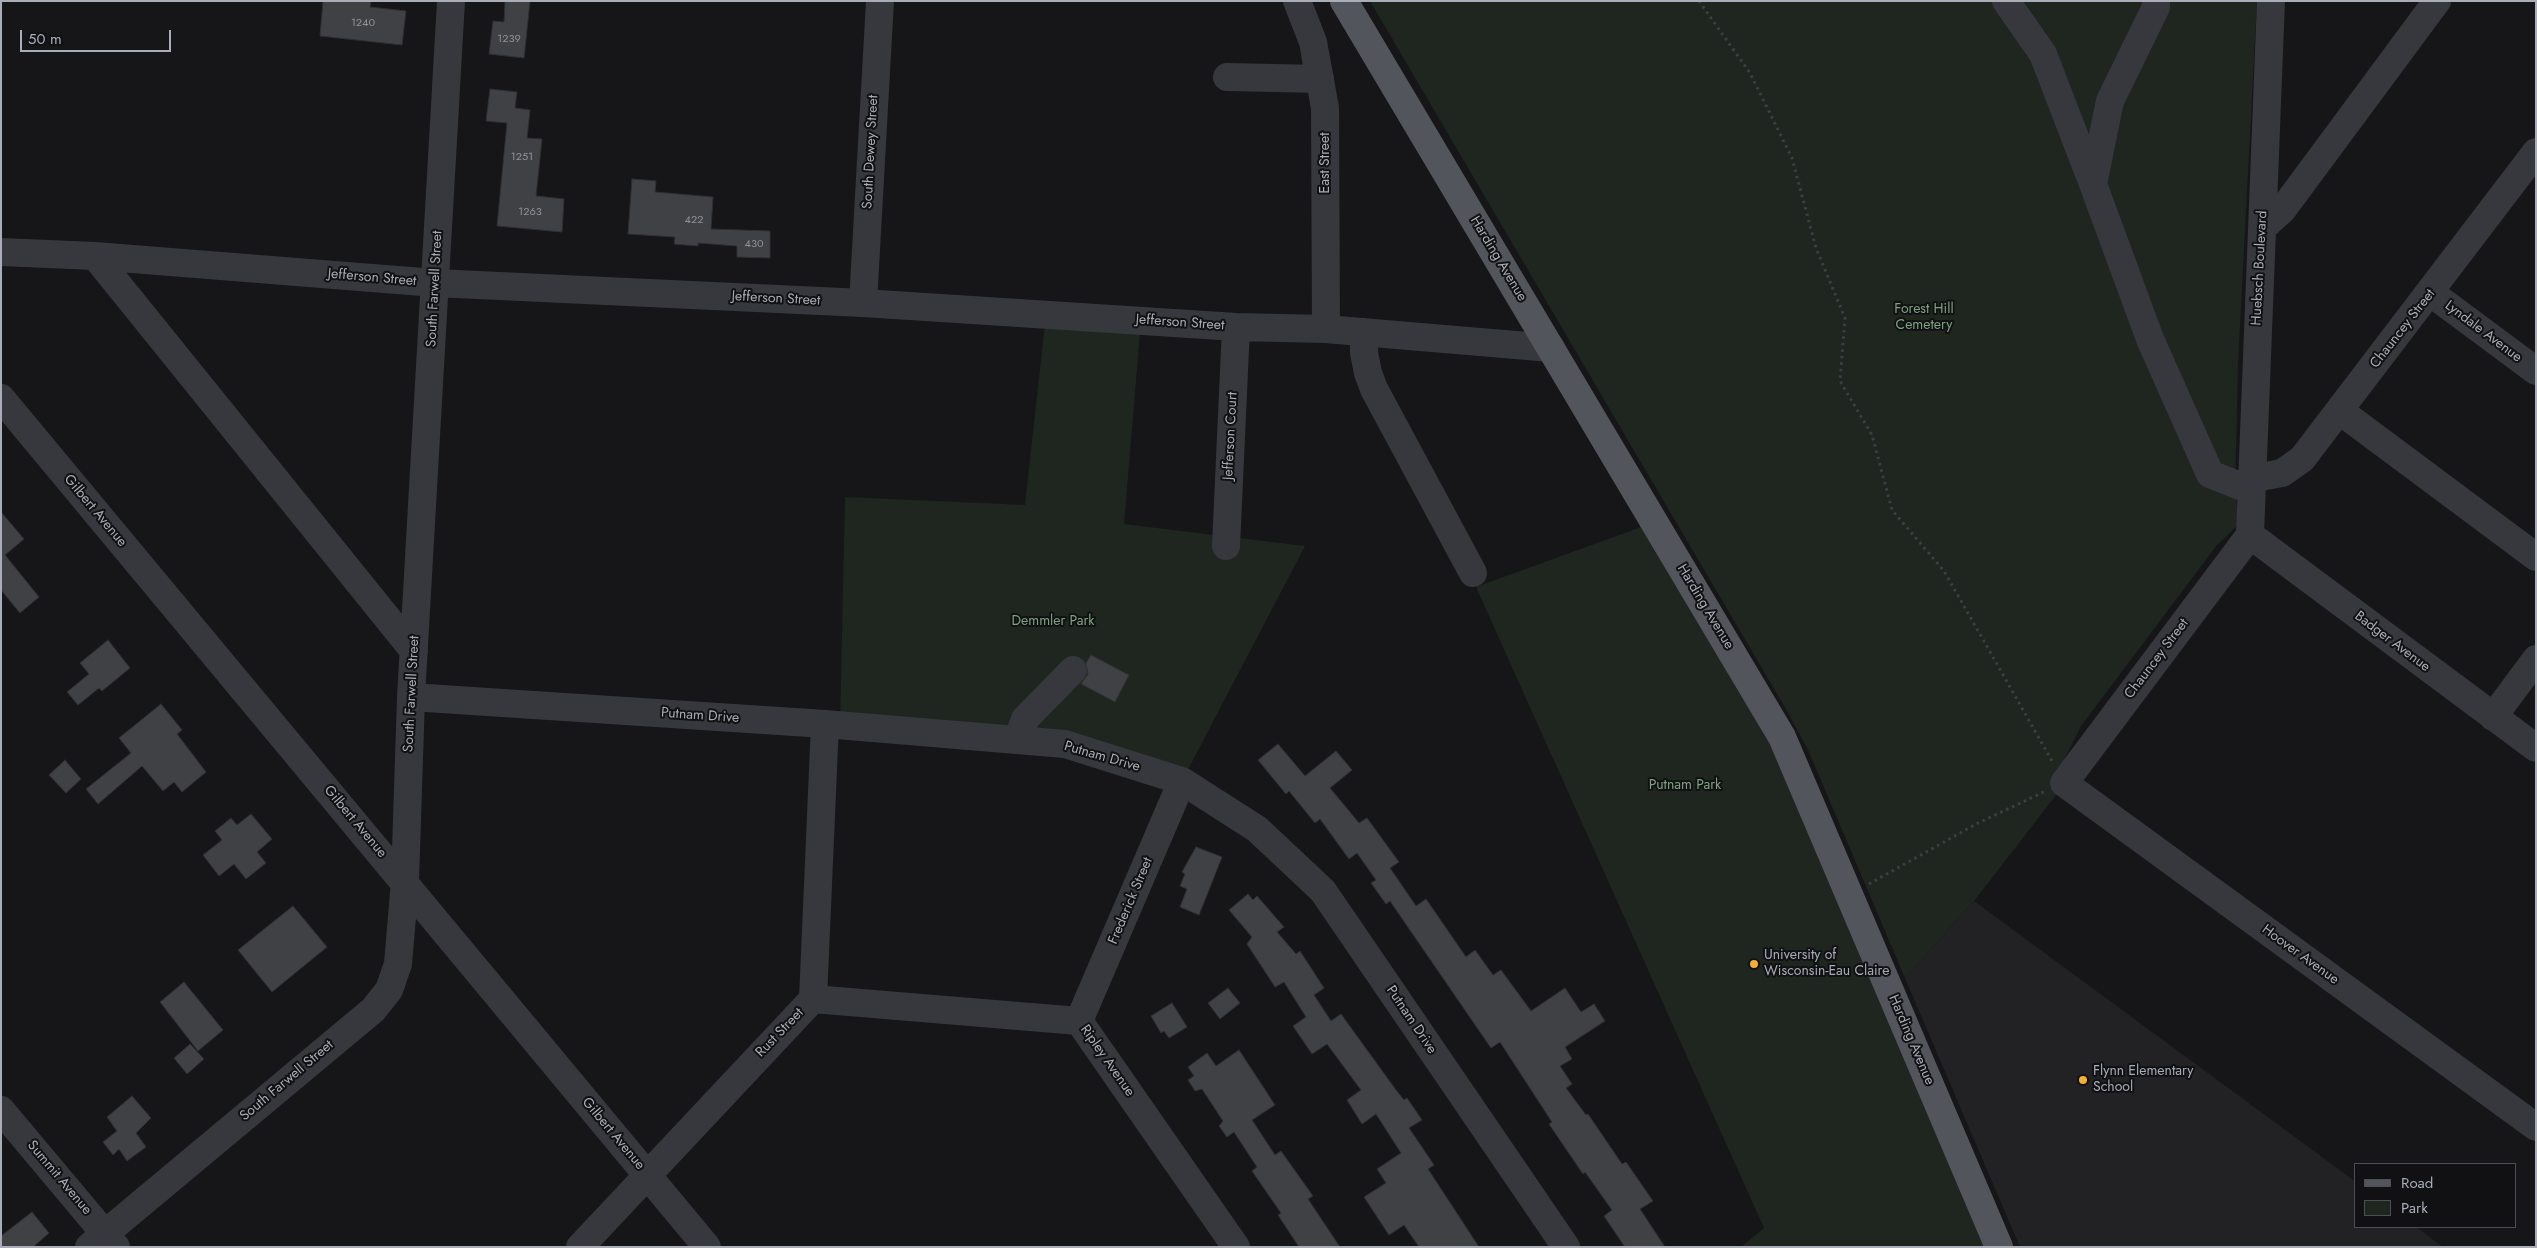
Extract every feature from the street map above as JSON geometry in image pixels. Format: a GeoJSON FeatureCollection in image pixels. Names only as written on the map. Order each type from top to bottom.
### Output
{"type":"FeatureCollection","features":[{"type":"Feature","properties":{"kind":"main road","name":"Harding Avenue"},"geometry":{"type":"LineString","coordinates":[[1344,1],[1782,737],[1999,1247]]}},
{"type":"Feature","properties":{"kind":"street","name":"South Farwell Street"},"geometry":{"type":"LineString","coordinates":[[104,1242],[373,1010],[389,990],[398,964],[405,881],[411,697],[451,1]]}},
{"type":"Feature","properties":{"kind":"street","name":"South Dewey Street"},"geometry":{"type":"LineString","coordinates":[[863,303],[880,1]]}},
{"type":"Feature","properties":{"kind":"street","name":"East Street"},"geometry":{"type":"LineString","coordinates":[[1297,1],[1313,42],[1327,135],[1326,329]]}},
{"type":"Feature","properties":{"kind":"street"},"geometry":{"type":"LineString","coordinates":[[2006,1],[2043,54],[2150,340],[2210,474],[2250,484]]}},
{"type":"Feature","properties":{"kind":"street"},"geometry":{"type":"LineString","coordinates":[[2093,184],[2110,101],[2156,7],[2156,1]]}},
{"type":"Feature","properties":{"kind":"street","name":"Huebsch Boulevard"},"geometry":{"type":"LineString","coordinates":[[2250,535],[2250,484],[2271,1]]}},
{"type":"Feature","properties":{"kind":"street"},"geometry":{"type":"LineString","coordinates":[[2262,228],[2283,209],[2437,1]]}},
{"type":"Feature","properties":{"kind":"street"},"geometry":{"type":"LineString","coordinates":[[1227,77],[1320,79]]}},
{"type":"Feature","properties":{"kind":"street","name":"Chauncey Street"},"geometry":{"type":"LineString","coordinates":[[2250,484],[2282,473],[2302,459],[2431,292],[2531,168]]}},
{"type":"Feature","properties":{"kind":"street","name":"Jefferson Street"},"geometry":{"type":"LineString","coordinates":[[1,252],[95,256],[435,282],[863,303],[1236,327],[1326,329],[1551,348]]}},
{"type":"Feature","properties":{"kind":"street"},"geometry":{"type":"LineString","coordinates":[[95,256],[414,650]]}},
{"type":"Feature","properties":{"kind":"street","name":"Lyndale Avenue"},"geometry":{"type":"LineString","coordinates":[[2431,292],[2536,371]]}},
{"type":"Feature","properties":{"kind":"street","name":"Jefferson Court"},"geometry":{"type":"LineString","coordinates":[[1226,546],[1236,327]]}},
{"type":"Feature","properties":{"kind":"street"},"geometry":{"type":"LineString","coordinates":[[1364,332],[1364,353],[1374,389],[1473,573]]}},
{"type":"Feature","properties":{"kind":"street","name":"Gilbert Avenue"},"geometry":{"type":"LineString","coordinates":[[1,398],[405,881],[707,1247]]}},
{"type":"Feature","properties":{"kind":"street"},"geometry":{"type":"LineString","coordinates":[[2340,411],[2536,557]]}},
{"type":"Feature","properties":{"kind":"street","name":"Chauncey Street"},"geometry":{"type":"LineString","coordinates":[[2064,782],[2250,535]]}},
{"type":"Feature","properties":{"kind":"street","name":"Badger Avenue"},"geometry":{"type":"LineString","coordinates":[[2250,535],[2536,748]]}},
{"type":"Feature","properties":{"kind":"street"},"geometry":{"type":"LineString","coordinates":[[2492,717],[2536,659]]}},
{"type":"Feature","properties":{"kind":"street"},"geometry":{"type":"LineString","coordinates":[[1018,740],[1024,718],[1073,670]]}},
{"type":"Feature","properties":{"kind":"street","name":"Putnam Drive"},"geometry":{"type":"LineString","coordinates":[[411,697],[825,724],[1065,744],[1182,780],[1257,829],[1323,892],[1566,1247]]}},
{"type":"Feature","properties":{"kind":"street","name":"Rust Street"},"geometry":{"type":"LineString","coordinates":[[580,1247],[646,1174],[813,999],[825,724]]}},
{"type":"Feature","properties":{"kind":"street","name":"Frederick Street"},"geometry":{"type":"LineString","coordinates":[[1079,1021],[1182,780]]}},
{"type":"Feature","properties":{"kind":"street","name":"Hoover Avenue"},"geometry":{"type":"LineString","coordinates":[[2064,782],[2536,1128]]}},
{"type":"Feature","properties":{"kind":"street","name":"Ripley Avenue"},"geometry":{"type":"LineString","coordinates":[[813,999],[1079,1021],[1236,1247]]}},
{"type":"Feature","properties":{"kind":"street","name":"Summit Avenue"},"geometry":{"type":"LineString","coordinates":[[1,1110],[104,1242]]}},
{"type":"Feature","properties":{"kind":"path"},"geometry":{"type":"LineString","coordinates":[[1699,1],[1750,73],[1792,158],[1816,248],[1845,318],[1840,381],[1872,435],[1892,510],[1944,571],[2064,782],[1978,823],[1849,895]]}},
{"type":"Feature","properties":{"kind":"shaded area","name":"Flynn Elementary School"},"geometry":{"type":"Polygon","coordinates":[[[1974,901],[2354,1181],[2354,1228],[2417,1228],[2443,1247],[2020,1247],[1905,978],[1974,901]]]}},
{"type":"Feature","properties":{"kind":"green space","name":"Forest Hill Cemetery"},"geometry":{"type":"Polygon","coordinates":[[[1370,1],[2257,1],[2238,364],[2235,492],[2238,511],[2237,526],[2217,545],[2081,726],[2060,768],[2060,790],[1974,901],[1905,978],[1808,750],[1787,711],[1370,1]]]}},
{"type":"Feature","properties":{"kind":"green space","name":"Demmler Park"},"geometry":{"type":"Polygon","coordinates":[[[1046,315],[1141,321],[1124,524],[1305,546],[1182,781],[1065,744],[840,726],[845,497],[1025,505],[1046,315]]]}},
{"type":"Feature","properties":{"kind":"green space","name":"Putnam Park"},"geometry":{"type":"Polygon","coordinates":[[[1655,522],[1782,737],[1999,1247],[1741,1247],[1764,1228],[1476,587],[1655,522]]]}},
{"type":"Feature","properties":{"kind":"building"},"geometry":{"type":"Polygon","coordinates":[[[323,1],[371,1],[370,7],[406,11],[402,45],[320,36],[323,1]]]}},
{"type":"Feature","properties":{"kind":"building"},"geometry":{"type":"Polygon","coordinates":[[[505,1],[530,1],[524,58],[489,54],[493,21],[504,22],[505,1]]]}},
{"type":"Feature","properties":{"kind":"building"},"geometry":{"type":"Polygon","coordinates":[[[490,89],[517,92],[515,108],[530,110],[527,138],[542,139],[536,196],[564,199],[562,232],[497,226],[507,123],[486,121],[490,89]]]}},
{"type":"Feature","properties":{"kind":"building"},"geometry":{"type":"Polygon","coordinates":[[[632,179],[656,181],[655,192],[713,197],[711,229],[770,231],[770,258],[737,257],[737,246],[698,243],[698,246],[674,244],[675,237],[628,234],[632,179]]]}},
{"type":"Feature","properties":{"kind":"building"},"geometry":{"type":"Polygon","coordinates":[[[1,512],[24,539],[5,555],[39,597],[20,613],[1,590],[1,512]]]}},
{"type":"Feature","properties":{"kind":"building"},"geometry":{"type":"Polygon","coordinates":[[[108,640],[130,668],[102,691],[99,688],[78,705],[67,692],[89,674],[80,663],[108,640]]]}},
{"type":"Feature","properties":{"kind":"building"},"geometry":{"type":"Polygon","coordinates":[[[1091,655],[1129,675],[1115,702],[1081,684],[1088,674],[1086,663],[1091,655]]]}},
{"type":"Feature","properties":{"kind":"building"},"geometry":{"type":"Polygon","coordinates":[[[161,704],[182,730],[177,734],[206,772],[182,792],[174,782],[163,791],[142,766],[98,804],[86,789],[131,753],[119,738],[161,704]]]}},
{"type":"Feature","properties":{"kind":"building"},"geometry":{"type":"Polygon","coordinates":[[[1278,744],[1305,776],[1336,751],[1352,770],[1330,788],[1359,823],[1367,818],[1399,862],[1390,868],[1416,906],[1426,899],[1466,957],[1475,950],[1493,975],[1501,970],[1531,1011],[1565,988],[1581,1012],[1594,1004],[1605,1021],[1565,1047],[1572,1059],[1560,1066],[1572,1084],[1566,1088],[1586,1115],[1588,1114],[1622,1164],[1626,1162],[1653,1201],[1640,1209],[1665,1247],[1625,1247],[1604,1216],[1612,1210],[1585,1172],[1583,1174],[1549,1124],[1552,1122],[1500,1042],[1491,1048],[1390,901],[1386,904],[1371,883],[1376,880],[1357,853],[1349,859],[1320,819],[1315,823],[1289,791],[1286,794],[1258,760],[1278,744]]]}},
{"type":"Feature","properties":{"kind":"building"},"geometry":{"type":"Polygon","coordinates":[[[65,760],[81,779],[66,793],[49,775],[65,760]]]}},
{"type":"Feature","properties":{"kind":"building"},"geometry":{"type":"Polygon","coordinates":[[[251,814],[272,839],[257,852],[266,863],[246,879],[234,864],[219,876],[203,855],[222,840],[215,831],[231,818],[237,825],[251,814]]]}},
{"type":"Feature","properties":{"kind":"building"},"geometry":{"type":"Polygon","coordinates":[[[1196,847],[1222,857],[1199,915],[1180,907],[1187,889],[1180,886],[1185,874],[1182,872],[1196,847]]]}},
{"type":"Feature","properties":{"kind":"building"},"geometry":{"type":"Polygon","coordinates":[[[1248,894],[1253,900],[1257,896],[1284,927],[1277,932],[1296,954],[1300,951],[1324,988],[1314,995],[1331,1021],[1341,1014],[1396,1090],[1404,1100],[1407,1098],[1422,1120],[1409,1128],[1434,1165],[1428,1169],[1479,1247],[1419,1247],[1404,1225],[1389,1235],[1364,1197],[1386,1183],[1377,1169],[1401,1153],[1376,1114],[1362,1124],[1347,1100],[1361,1090],[1327,1044],[1312,1054],[1293,1026],[1306,1017],[1284,982],[1275,987],[1247,944],[1252,937],[1229,910],[1248,894]]]}},
{"type":"Feature","properties":{"kind":"building"},"geometry":{"type":"Polygon","coordinates":[[[293,906],[327,947],[272,992],[238,950],[293,906]]]}},
{"type":"Feature","properties":{"kind":"building"},"geometry":{"type":"Polygon","coordinates":[[[184,982],[223,1030],[198,1051],[160,1002],[184,982]]]}},
{"type":"Feature","properties":{"kind":"building"},"geometry":{"type":"Polygon","coordinates":[[[1228,988],[1240,1003],[1220,1019],[1208,1003],[1228,988]]]}},
{"type":"Feature","properties":{"kind":"building"},"geometry":{"type":"Polygon","coordinates":[[[1172,1003],[1187,1027],[1169,1038],[1164,1031],[1161,1033],[1151,1016],[1172,1003]]]}},
{"type":"Feature","properties":{"kind":"building"},"geometry":{"type":"Polygon","coordinates":[[[190,1044],[204,1059],[187,1074],[174,1058],[190,1044]]]}},
{"type":"Feature","properties":{"kind":"building"},"geometry":{"type":"Polygon","coordinates":[[[1239,1050],[1275,1105],[1252,1120],[1275,1155],[1281,1151],[1313,1196],[1308,1199],[1340,1247],[1299,1247],[1278,1215],[1281,1213],[1252,1171],[1257,1167],[1234,1132],[1227,1137],[1219,1126],[1223,1121],[1202,1089],[1195,1091],[1188,1080],[1194,1076],[1188,1067],[1207,1053],[1216,1066],[1239,1050]]]}},
{"type":"Feature","properties":{"kind":"building"},"geometry":{"type":"Polygon","coordinates":[[[132,1096],[151,1118],[136,1133],[146,1147],[127,1161],[119,1149],[113,1155],[103,1142],[117,1131],[107,1117],[132,1096]]]}},
{"type":"Feature","properties":{"kind":"building"},"geometry":{"type":"Polygon","coordinates":[[[32,1212],[49,1233],[33,1247],[1,1247],[1,1236],[32,1212]]]}},
{"type":"Feature","properties":{"kind":"place","name":"University of Wisconsin-Eau Claire"},"geometry":{"type":"Point","coordinates":[1754,964]}},
{"type":"Feature","properties":{"kind":"place","name":"Flynn Elementary School"},"geometry":{"type":"Point","coordinates":[2083,1080]}}]}
